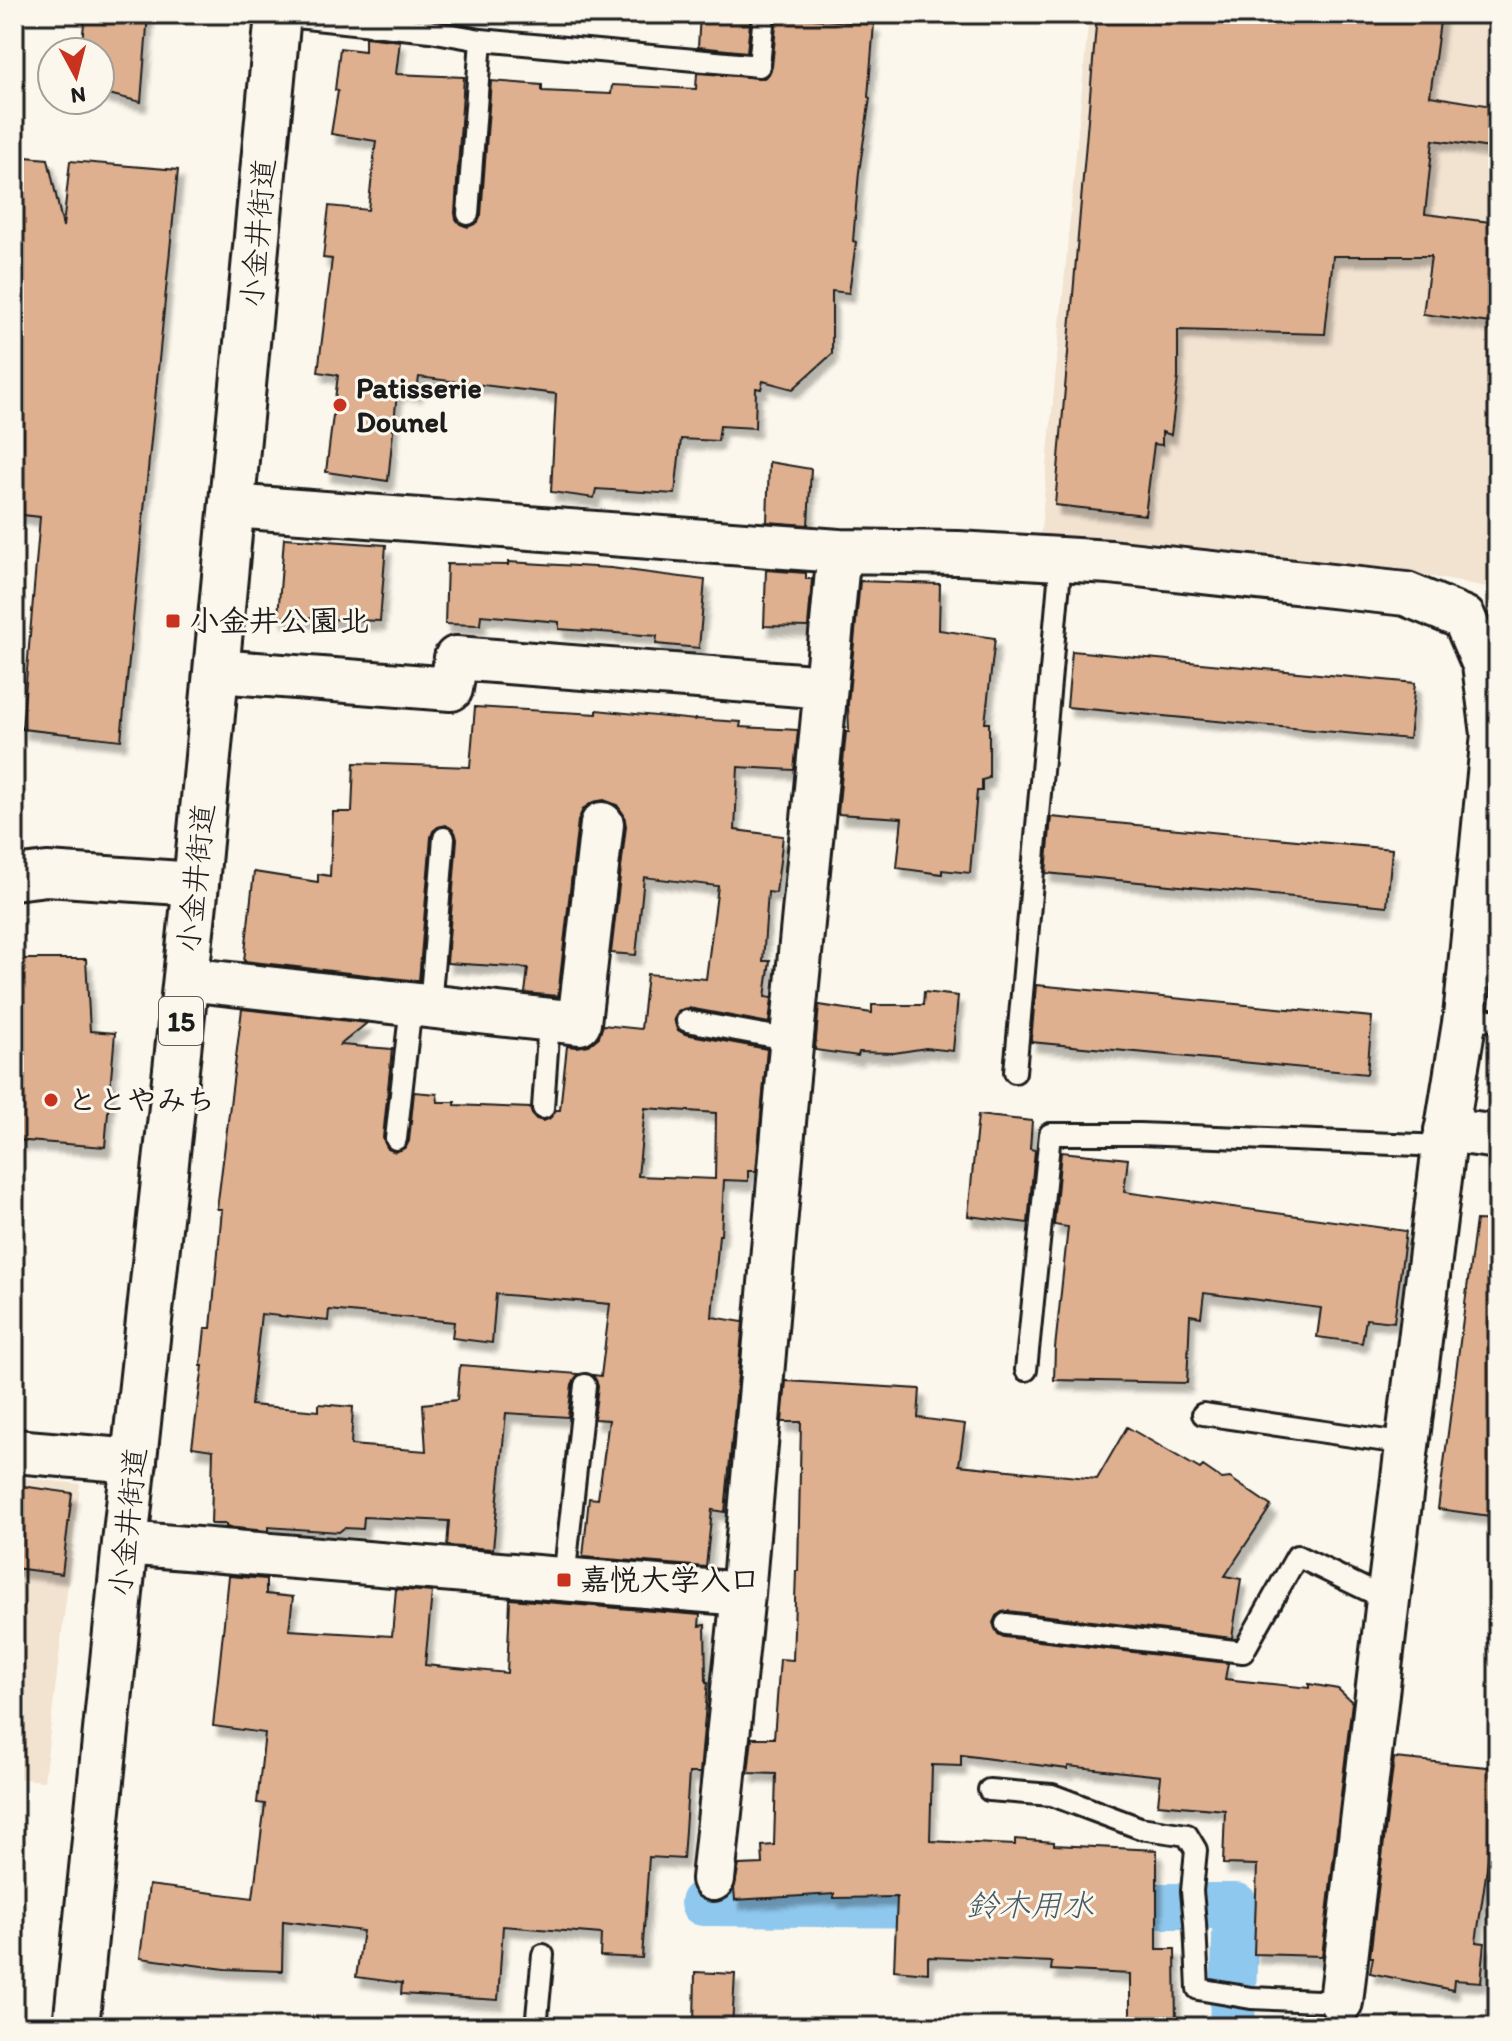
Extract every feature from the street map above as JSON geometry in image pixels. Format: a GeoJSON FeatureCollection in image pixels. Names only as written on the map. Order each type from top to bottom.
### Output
{"type":"FeatureCollection","features":[{"type":"Feature","properties":{"kind":"main road","name":"小金井街道"},"geometry":{"type":"LineString","coordinates":[[76,2027],[196,884],[278,15]]}},
{"type":"Feature","properties":{"kind":"street"},"geometry":{"type":"LineString","coordinates":[[232,506],[839,551],[958,553],[1110,562],[1406,594],[1464,618],[1484,665],[1495,734],[1481,1019],[1445,1138],[1340,2015]]}},
{"type":"Feature","properties":{"kind":"street"},"geometry":{"type":"LineString","coordinates":[[713,1879],[743,1594],[839,551]]}},
{"type":"Feature","properties":{"kind":"street"},"geometry":{"type":"LineString","coordinates":[[217,671],[451,689],[456,658],[826,687]]}},
{"type":"Feature","properties":{"kind":"street"},"geometry":{"type":"LineString","coordinates":[[186,979],[579,1023],[602,824]]}},
{"type":"Feature","properties":{"kind":"street"},"geometry":{"type":"LineString","coordinates":[[14,878],[47,874],[196,884]]}},
{"type":"Feature","properties":{"kind":"street"},"geometry":{"type":"LineString","coordinates":[[1445,1138],[1498,1137]]}},
{"type":"Feature","properties":{"kind":"street"},"geometry":{"type":"LineString","coordinates":[[14,1451],[135,1461]]}},
{"type":"Feature","properties":{"kind":"street"},"geometry":{"type":"LineString","coordinates":[[125,1543],[743,1594]]}},
{"type":"Feature","properties":{"kind":"lane"},"geometry":{"type":"LineString","coordinates":[[278,15],[431,23],[481,40],[759,66],[764,14]]}},
{"type":"Feature","properties":{"kind":"lane"},"geometry":{"type":"LineString","coordinates":[[468,214],[481,40]]}},
{"type":"Feature","properties":{"kind":"lane"},"geometry":{"type":"LineString","coordinates":[[1015,1072],[1061,559]]}},
{"type":"Feature","properties":{"kind":"lane"},"geometry":{"type":"LineString","coordinates":[[396,1139],[420,1006],[444,838]]}},
{"type":"Feature","properties":{"kind":"lane"},"geometry":{"type":"LineString","coordinates":[[543,1108],[549,1021]]}},
{"type":"Feature","properties":{"kind":"lane"},"geometry":{"type":"LineString","coordinates":[[687,1021],[792,1040]]}},
{"type":"Feature","properties":{"kind":"lane"},"geometry":{"type":"LineString","coordinates":[[1026,1370],[1050,1134],[1445,1138]]}},
{"type":"Feature","properties":{"kind":"lane"},"geometry":{"type":"LineString","coordinates":[[564,1580],[585,1385]]}},
{"type":"Feature","properties":{"kind":"lane"},"geometry":{"type":"LineString","coordinates":[[1203,1414],[1407,1444]]}},
{"type":"Feature","properties":{"kind":"lane"},"geometry":{"type":"LineString","coordinates":[[1006,1624],[1243,1652],[1297,1556],[1388,1600]]}},
{"type":"Feature","properties":{"kind":"lane"},"geometry":{"type":"LineString","coordinates":[[989,1790],[1052,1795],[1140,1828],[1187,1835],[1196,1850],[1192,1891],[1198,1989],[1340,2015]]}},
{"type":"Feature","properties":{"kind":"lane"},"geometry":{"type":"LineString","coordinates":[[536,2027],[543,1955]]}},
{"type":"Feature","properties":{"kind":"shaded area"},"geometry":{"type":"Polygon","coordinates":[[[1089,14],[1498,14],[1498,589],[1399,571],[1040,541],[1089,14]]]}},
{"type":"Feature","properties":{"kind":"shaded area"},"geometry":{"type":"Polygon","coordinates":[[[14,1477],[80,1484],[44,1781],[14,1778],[14,1477]]]}},
{"type":"Feature","properties":{"kind":"building"},"geometry":{"type":"Polygon","coordinates":[[[85,14],[148,14],[141,102],[116,96],[116,36],[83,36],[85,14]]]}},
{"type":"Feature","properties":{"kind":"building"},"geometry":{"type":"Polygon","coordinates":[[[700,14],[751,14],[747,52],[698,47],[700,14]]]}},
{"type":"Feature","properties":{"kind":"building"},"geometry":{"type":"Polygon","coordinates":[[[1097,14],[1441,14],[1430,96],[1498,107],[1498,149],[1433,140],[1425,214],[1498,223],[1498,324],[1423,314],[1431,256],[1333,256],[1325,334],[1178,330],[1178,377],[1171,435],[1162,432],[1162,445],[1154,444],[1145,515],[1055,505],[1097,14]]]}},
{"type":"Feature","properties":{"kind":"building"},"geometry":{"type":"Polygon","coordinates":[[[777,16],[874,24],[870,98],[853,241],[856,242],[849,293],[832,291],[832,354],[793,389],[763,381],[761,389],[756,388],[755,428],[720,426],[718,441],[681,439],[675,494],[596,489],[594,498],[551,492],[556,394],[419,377],[417,392],[399,390],[397,393],[388,481],[326,472],[338,375],[318,372],[332,259],[323,258],[329,206],[368,210],[376,141],[331,134],[338,91],[335,90],[340,48],[365,51],[365,37],[400,41],[396,74],[464,77],[455,213],[460,224],[468,227],[478,222],[481,215],[491,81],[542,85],[542,91],[611,94],[612,85],[696,89],[697,73],[764,78],[772,67],[777,16]]]}},
{"type":"Feature","properties":{"kind":"building"},"geometry":{"type":"Polygon","coordinates":[[[14,156],[48,159],[63,227],[70,161],[178,170],[121,740],[22,729],[40,517],[14,514],[14,156]]]}},
{"type":"Feature","properties":{"kind":"building"},"geometry":{"type":"Polygon","coordinates":[[[769,462],[811,469],[808,525],[767,522],[769,462]]]}},
{"type":"Feature","properties":{"kind":"building"},"geometry":{"type":"Polygon","coordinates":[[[284,538],[386,545],[380,621],[278,617],[284,538]]]}},
{"type":"Feature","properties":{"kind":"building"},"geometry":{"type":"Polygon","coordinates":[[[508,562],[611,568],[705,580],[699,648],[656,644],[657,636],[559,629],[559,622],[481,615],[480,625],[445,624],[447,564],[508,565],[508,562]]]}},
{"type":"Feature","properties":{"kind":"building"},"geometry":{"type":"Polygon","coordinates":[[[766,570],[806,573],[806,579],[812,579],[808,627],[764,626],[766,570]]]}},
{"type":"Feature","properties":{"kind":"building"},"geometry":{"type":"Polygon","coordinates":[[[860,581],[940,584],[939,630],[995,638],[985,723],[989,723],[989,778],[982,780],[982,791],[977,791],[970,873],[942,870],[942,874],[897,868],[902,818],[838,814],[846,732],[849,732],[848,704],[860,581]]]}},
{"type":"Feature","properties":{"kind":"building"},"geometry":{"type":"Polygon","coordinates":[[[1072,651],[1415,683],[1409,739],[1067,707],[1072,651]]]}},
{"type":"Feature","properties":{"kind":"building"},"geometry":{"type":"Polygon","coordinates":[[[475,707],[597,714],[597,710],[741,722],[740,727],[798,730],[794,770],[738,767],[735,830],[783,836],[776,893],[768,892],[763,961],[770,961],[765,997],[772,998],[769,1023],[689,1008],[678,1012],[674,1019],[678,1030],[685,1034],[767,1049],[756,1171],[748,1171],[748,1181],[724,1180],[712,1317],[743,1322],[725,1512],[712,1510],[706,1567],[583,1557],[589,1498],[598,1499],[609,1420],[594,1419],[598,1386],[593,1375],[601,1376],[610,1304],[496,1294],[492,1343],[452,1338],[454,1322],[329,1310],[328,1321],[261,1314],[251,1405],[319,1411],[319,1404],[353,1407],[351,1445],[426,1451],[423,1404],[457,1400],[460,1365],[579,1374],[572,1384],[568,1417],[506,1413],[493,1549],[447,1546],[449,1521],[364,1517],[363,1529],[344,1528],[339,1532],[268,1527],[268,1531],[211,1524],[213,1450],[192,1447],[205,1328],[211,1328],[222,1209],[217,1209],[242,1009],[367,1023],[340,1045],[392,1049],[383,1138],[388,1149],[395,1152],[406,1147],[409,1141],[414,1092],[437,1094],[438,1102],[455,1102],[455,1105],[530,1108],[536,1119],[549,1119],[556,1110],[560,1110],[567,1046],[589,1045],[599,1037],[603,1025],[641,1029],[647,974],[706,979],[718,886],[644,877],[636,955],[611,953],[626,826],[624,815],[617,805],[604,800],[593,802],[583,809],[578,821],[558,996],[525,993],[528,968],[447,963],[457,839],[455,832],[446,825],[433,831],[431,837],[419,981],[244,961],[254,872],[318,882],[318,874],[330,876],[333,812],[352,812],[354,763],[470,767],[475,707]],[[645,1108],[638,1176],[715,1179],[716,1113],[645,1108]]]}},
{"type":"Feature","properties":{"kind":"building"},"geometry":{"type":"Polygon","coordinates":[[[1051,817],[1392,849],[1387,906],[1046,873],[1051,817]]]}},
{"type":"Feature","properties":{"kind":"building"},"geometry":{"type":"Polygon","coordinates":[[[14,959],[86,959],[90,1031],[115,1033],[105,1147],[14,1140],[14,959]]]}},
{"type":"Feature","properties":{"kind":"building"},"geometry":{"type":"Polygon","coordinates":[[[1036,985],[1372,1017],[1367,1074],[1031,1042],[1036,985]]]}},
{"type":"Feature","properties":{"kind":"building"},"geometry":{"type":"Polygon","coordinates":[[[924,992],[958,996],[953,1051],[926,1048],[894,1053],[859,1052],[858,1056],[815,1050],[819,1005],[872,1013],[872,1005],[923,1005],[924,992]]]}},
{"type":"Feature","properties":{"kind":"building"},"geometry":{"type":"Polygon","coordinates":[[[978,1115],[1032,1121],[1030,1149],[1035,1150],[1028,1223],[968,1216],[978,1115]]]}},
{"type":"Feature","properties":{"kind":"building"},"geometry":{"type":"Polygon","coordinates":[[[1061,1152],[1128,1159],[1124,1192],[1406,1231],[1394,1322],[1366,1319],[1362,1343],[1317,1337],[1321,1308],[1204,1293],[1201,1317],[1190,1315],[1187,1383],[1054,1380],[1068,1227],[1054,1225],[1061,1152]]]}},
{"type":"Feature","properties":{"kind":"building"},"geometry":{"type":"Polygon","coordinates":[[[1476,1220],[1498,1221],[1498,1517],[1438,1509],[1476,1220]]]}},
{"type":"Feature","properties":{"kind":"building"},"geometry":{"type":"Polygon","coordinates":[[[786,1381],[920,1389],[918,1418],[965,1424],[959,1465],[1097,1479],[1127,1427],[1200,1469],[1203,1466],[1222,1479],[1230,1478],[1271,1506],[1225,1576],[1241,1579],[1232,1638],[1008,1611],[996,1616],[993,1623],[998,1634],[1004,1637],[1228,1663],[1225,1679],[1309,1688],[1309,1684],[1338,1689],[1352,1702],[1322,1956],[1254,1954],[1257,1865],[1223,1864],[1225,1810],[1158,1804],[1161,1776],[1068,1766],[1068,1769],[961,1755],[961,1766],[932,1765],[930,1841],[1015,1845],[1015,1839],[1054,1842],[1054,1845],[1157,1850],[1157,1949],[1175,1949],[1176,2027],[1130,2027],[1130,1974],[1051,1970],[1052,1962],[928,1957],[928,1973],[894,1970],[897,1897],[834,1898],[834,1894],[735,1900],[739,1865],[763,1864],[762,1846],[774,1845],[776,1774],[748,1773],[752,1738],[774,1738],[780,1659],[793,1660],[801,1422],[782,1422],[786,1381]]]}},
{"type":"Feature","properties":{"kind":"building"},"geometry":{"type":"Polygon","coordinates":[[[14,1485],[72,1493],[62,1574],[14,1568],[14,1485]]]}},
{"type":"Feature","properties":{"kind":"building"},"geometry":{"type":"Polygon","coordinates":[[[229,1576],[266,1579],[266,1594],[293,1597],[289,1630],[392,1636],[396,1589],[432,1592],[425,1665],[507,1673],[510,1599],[700,1615],[699,1626],[705,1625],[708,1682],[700,1773],[689,1773],[683,1859],[649,1857],[642,1958],[600,1956],[601,1934],[503,1926],[498,2000],[401,1994],[402,1983],[356,1977],[363,1931],[283,1921],[282,1971],[225,1969],[140,1958],[149,1885],[253,1898],[265,1804],[257,1803],[265,1733],[213,1726],[229,1576]]]}},
{"type":"Feature","properties":{"kind":"building"},"geometry":{"type":"Polygon","coordinates":[[[1394,1758],[1497,1768],[1476,1942],[1485,1943],[1481,1982],[1454,1980],[1453,1990],[1370,1973],[1394,1758]]]}},
{"type":"Feature","properties":{"kind":"building"},"geometry":{"type":"Polygon","coordinates":[[[695,1972],[735,1974],[732,2027],[694,2027],[695,1972]]]}},
{"type":"Feature","properties":{"kind":"waterway","name":"鈴木用水"},"geometry":{"type":"LineString","coordinates":[[703,1903],[961,1905]]}},
{"type":"Feature","properties":{"kind":"waterway","name":"鈴木用水"},"geometry":{"type":"LineString","coordinates":[[1096,1906],[1236,1906],[1232,2027]]}},
{"type":"Feature","properties":{"kind":"place","name":"Patisserie Dounel"},"geometry":{"type":"Point","coordinates":[340,405]}},
{"type":"Feature","properties":{"kind":"place","name":"小金井公園北"},"geometry":{"type":"Point","coordinates":[173,621]}},
{"type":"Feature","properties":{"kind":"place","name":"ととやみち"},"geometry":{"type":"Point","coordinates":[51,1100]}},
{"type":"Feature","properties":{"kind":"place","name":"嘉悦大学入口"},"geometry":{"type":"Point","coordinates":[564,1580]}}]}
